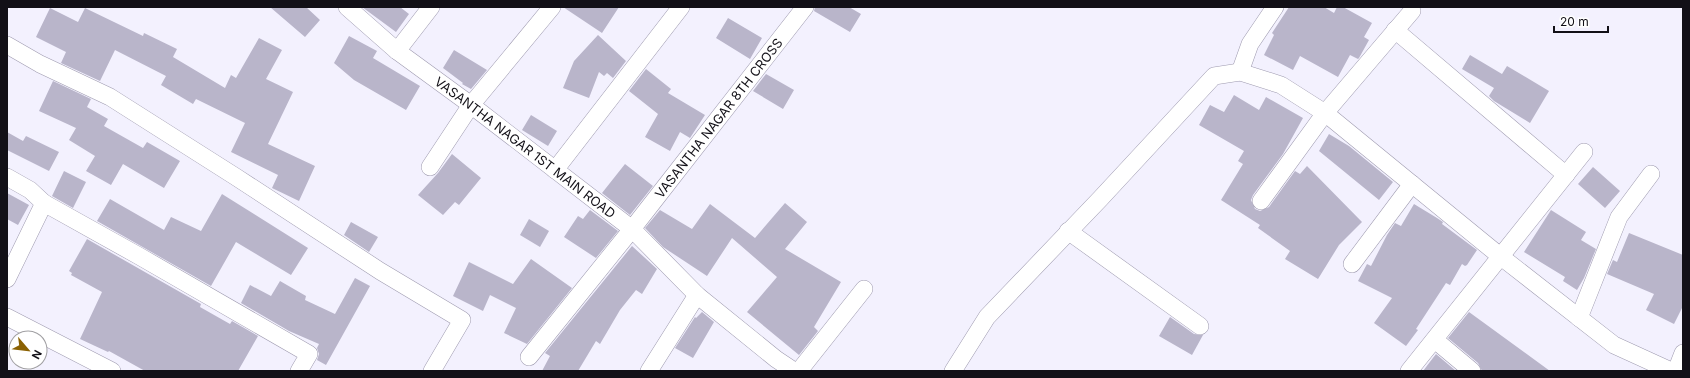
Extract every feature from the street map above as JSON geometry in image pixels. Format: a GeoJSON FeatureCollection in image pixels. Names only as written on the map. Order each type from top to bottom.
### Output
{"type":"FeatureCollection","features":[{"type":"Feature","properties":{"kind":"street","name":"VASANTHA NAGAR 1ST MAIN ROAD"},"geometry":{"type":"LineString","coordinates":[[346,7],[397,51],[471,105],[632,229],[697,295],[776,359],[794,371]]}},
{"type":"Feature","properties":{"kind":"street"},"geometry":{"type":"LineString","coordinates":[[397,51],[432,7]]}},
{"type":"Feature","properties":{"kind":"street"},"geometry":{"type":"LineString","coordinates":[[430,167],[471,105],[552,7]]}},
{"type":"Feature","properties":{"kind":"street"},"geometry":{"type":"LineString","coordinates":[[555,170],[681,7]]}},
{"type":"Feature","properties":{"kind":"street","name":"VASANTHA NAGAR 8TH CROSS"},"geometry":{"type":"LineString","coordinates":[[529,357],[632,229],[804,7]]}},
{"type":"Feature","properties":{"kind":"street"},"geometry":{"type":"LineString","coordinates":[[1240,72],[1250,44],[1275,7]]}},
{"type":"Feature","properties":{"kind":"street"},"geometry":{"type":"LineString","coordinates":[[1261,200],[1325,113],[1412,11]]}},
{"type":"Feature","properties":{"kind":"street"},"geometry":{"type":"LineString","coordinates":[[1395,30],[1566,175]]}},
{"type":"Feature","properties":{"kind":"street"},"geometry":{"type":"LineString","coordinates":[[7,46],[40,64],[110,97],[380,271],[462,320],[432,371]]}},
{"type":"Feature","properties":{"kind":"street"},"geometry":{"type":"LineString","coordinates":[[953,371],[987,317],[1100,200],[1214,76],[1240,72],[1281,85],[1325,113],[1500,256],[1614,345],[1671,371]]}},
{"type":"Feature","properties":{"kind":"street"},"geometry":{"type":"LineString","coordinates":[[1409,371],[1584,152]]}},
{"type":"Feature","properties":{"kind":"street"},"geometry":{"type":"LineString","coordinates":[[1579,318],[1619,217],[1651,174]]}},
{"type":"Feature","properties":{"kind":"street"},"geometry":{"type":"LineString","coordinates":[[7,177],[30,190],[44,203],[309,354],[299,371]]}},
{"type":"Feature","properties":{"kind":"street"},"geometry":{"type":"LineString","coordinates":[[1352,264],[1412,184]]}},
{"type":"Feature","properties":{"kind":"street"},"geometry":{"type":"LineString","coordinates":[[7,279],[44,203]]}},
{"type":"Feature","properties":{"kind":"street"},"geometry":{"type":"LineString","coordinates":[[1068,232],[1200,326]]}},
{"type":"Feature","properties":{"kind":"street"},"geometry":{"type":"LineString","coordinates":[[799,371],[864,289]]}},
{"type":"Feature","properties":{"kind":"street"},"geometry":{"type":"LineString","coordinates":[[649,371],[697,295]]}},
{"type":"Feature","properties":{"kind":"street"},"geometry":{"type":"LineString","coordinates":[[7,317],[112,371]]}},
{"type":"Feature","properties":{"kind":"street"},"geometry":{"type":"LineString","coordinates":[[1435,340],[1472,371]]}},
{"type":"Feature","properties":{"kind":"street"},"geometry":{"type":"LineString","coordinates":[[1676,371],[1683,353]]}},
{"type":"Feature","properties":{"kind":"building"},"geometry":{"type":"Polygon","coordinates":[[[270,7],[306,7],[320,20],[305,37],[270,7]]]}},
{"type":"Feature","properties":{"kind":"building"},"geometry":{"type":"Polygon","coordinates":[[[362,7],[400,7],[409,14],[396,32],[362,7]]]}},
{"type":"Feature","properties":{"kind":"building"},"geometry":{"type":"Polygon","coordinates":[[[563,7],[619,7],[602,33],[563,7]]]}},
{"type":"Feature","properties":{"kind":"building"},"geometry":{"type":"Polygon","coordinates":[[[815,7],[849,7],[861,14],[850,32],[814,11],[815,7]]]}},
{"type":"Feature","properties":{"kind":"building"},"geometry":{"type":"Polygon","coordinates":[[[1289,7],[1324,7],[1334,13],[1337,7],[1343,7],[1372,23],[1364,37],[1369,40],[1359,58],[1358,59],[1350,55],[1338,77],[1300,56],[1293,70],[1264,55],[1274,35],[1272,33],[1289,7]]]}},
{"type":"Feature","properties":{"kind":"building"},"geometry":{"type":"Polygon","coordinates":[[[50,8],[78,22],[85,8],[143,36],[144,33],[177,49],[173,57],[225,88],[231,75],[236,78],[259,38],[282,50],[266,79],[293,92],[268,144],[315,166],[299,201],[272,188],[278,175],[231,152],[245,123],[196,99],[193,104],[161,85],[166,76],[115,50],[100,81],[61,63],[66,52],[36,37],[50,8]]]}},
{"type":"Feature","properties":{"kind":"building"},"geometry":{"type":"Polygon","coordinates":[[[728,18],[762,38],[750,59],[716,38],[728,18]]]}},
{"type":"Feature","properties":{"kind":"building"},"geometry":{"type":"Polygon","coordinates":[[[598,35],[626,61],[613,78],[607,73],[604,76],[599,72],[589,98],[563,88],[574,61],[598,35]]]}},
{"type":"Feature","properties":{"kind":"building"},"geometry":{"type":"Polygon","coordinates":[[[349,36],[377,51],[373,58],[420,86],[406,110],[354,80],[334,63],[349,36]]]}},
{"type":"Feature","properties":{"kind":"building"},"geometry":{"type":"Polygon","coordinates":[[[454,50],[487,70],[471,89],[462,84],[463,83],[443,68],[454,50]]]}},
{"type":"Feature","properties":{"kind":"building"},"geometry":{"type":"Polygon","coordinates":[[[1470,55],[1502,74],[1507,66],[1549,91],[1530,123],[1494,101],[1489,96],[1494,88],[1462,69],[1470,55]]]}},
{"type":"Feature","properties":{"kind":"building"},"geometry":{"type":"Polygon","coordinates":[[[646,69],[671,89],[668,93],[705,115],[690,138],[680,132],[670,151],[645,137],[658,114],[629,91],[646,69]]]}},
{"type":"Feature","properties":{"kind":"building"},"geometry":{"type":"Polygon","coordinates":[[[766,74],[794,90],[783,109],[753,91],[766,74]]]}},
{"type":"Feature","properties":{"kind":"building"},"geometry":{"type":"Polygon","coordinates":[[[53,81],[91,99],[87,107],[108,119],[104,126],[143,148],[147,142],[180,161],[164,188],[123,164],[111,185],[86,171],[95,156],[69,140],[76,128],[39,111],[53,81]]]}},
{"type":"Feature","properties":{"kind":"building"},"geometry":{"type":"Polygon","coordinates":[[[1234,95],[1259,110],[1266,97],[1303,118],[1283,154],[1253,195],[1251,200],[1255,209],[1260,211],[1269,207],[1295,171],[1300,174],[1307,166],[1362,222],[1339,245],[1318,279],[1285,259],[1290,251],[1258,228],[1260,225],[1221,200],[1243,164],[1238,161],[1244,151],[1199,125],[1210,105],[1224,112],[1234,95]]]}},
{"type":"Feature","properties":{"kind":"building"},"geometry":{"type":"Polygon","coordinates":[[[531,115],[557,131],[548,146],[522,130],[531,115]]]}},
{"type":"Feature","properties":{"kind":"building"},"geometry":{"type":"Polygon","coordinates":[[[7,132],[23,141],[26,136],[59,152],[49,171],[7,150],[7,132]]]}},
{"type":"Feature","properties":{"kind":"building"},"geometry":{"type":"Polygon","coordinates":[[[1329,134],[1349,146],[1393,182],[1379,200],[1319,151],[1329,134]]]}},
{"type":"Feature","properties":{"kind":"building"},"geometry":{"type":"Polygon","coordinates":[[[452,154],[481,178],[459,205],[455,202],[443,215],[418,195],[438,173],[452,154]]]}},
{"type":"Feature","properties":{"kind":"building"},"geometry":{"type":"Polygon","coordinates":[[[625,164],[653,186],[630,215],[602,193],[625,164]]]}},
{"type":"Feature","properties":{"kind":"building"},"geometry":{"type":"Polygon","coordinates":[[[1593,167],[1620,191],[1605,208],[1578,184],[1593,167]]]}},
{"type":"Feature","properties":{"kind":"building"},"geometry":{"type":"Polygon","coordinates":[[[64,171],[86,182],[73,208],[52,196],[64,171]]]}},
{"type":"Feature","properties":{"kind":"building"},"geometry":{"type":"Polygon","coordinates":[[[7,193],[29,205],[18,225],[7,219],[7,193]]]}},
{"type":"Feature","properties":{"kind":"building"},"geometry":{"type":"Polygon","coordinates":[[[222,194],[308,248],[291,275],[236,242],[211,286],[97,221],[110,199],[164,230],[171,217],[201,231],[222,194]]]}},
{"type":"Feature","properties":{"kind":"building"},"geometry":{"type":"Polygon","coordinates":[[[785,203],[807,222],[785,249],[841,282],[814,327],[818,331],[799,355],[747,312],[777,277],[732,238],[707,276],[663,247],[645,228],[660,210],[692,229],[710,204],[755,238],[785,203]]]}},
{"type":"Feature","properties":{"kind":"building"},"geometry":{"type":"Polygon","coordinates":[[[1414,204],[1443,222],[1442,224],[1477,250],[1467,265],[1465,266],[1462,264],[1450,285],[1446,283],[1416,329],[1418,330],[1406,346],[1374,323],[1392,298],[1358,281],[1367,264],[1371,266],[1395,223],[1401,226],[1414,204]]]}},
{"type":"Feature","properties":{"kind":"building"},"geometry":{"type":"Polygon","coordinates":[[[590,210],[618,231],[596,258],[564,237],[578,216],[583,219],[590,210]]]}},
{"type":"Feature","properties":{"kind":"building"},"geometry":{"type":"Polygon","coordinates":[[[1551,210],[1586,232],[1581,240],[1596,249],[1584,278],[1577,290],[1563,281],[1565,277],[1524,252],[1551,210]]]}},
{"type":"Feature","properties":{"kind":"building"},"geometry":{"type":"Polygon","coordinates":[[[529,219],[549,231],[540,247],[520,235],[529,219]]]}},
{"type":"Feature","properties":{"kind":"building"},"geometry":{"type":"Polygon","coordinates":[[[351,222],[378,237],[369,252],[344,235],[351,222]]]}},
{"type":"Feature","properties":{"kind":"building"},"geometry":{"type":"Polygon","coordinates":[[[1629,233],[1683,255],[1683,306],[1674,324],[1646,310],[1654,294],[1607,274],[1613,260],[1617,262],[1629,233]]]}},
{"type":"Feature","properties":{"kind":"building"},"geometry":{"type":"Polygon","coordinates":[[[87,239],[201,304],[200,307],[230,324],[232,321],[258,336],[238,371],[145,371],[109,351],[108,352],[80,339],[102,292],[71,275],[72,273],[69,271],[87,239]]]}},
{"type":"Feature","properties":{"kind":"building"},"geometry":{"type":"Polygon","coordinates":[[[632,246],[657,269],[642,294],[636,290],[620,310],[600,344],[596,341],[578,371],[542,371],[550,356],[545,353],[632,246]]]}},
{"type":"Feature","properties":{"kind":"building"},"geometry":{"type":"Polygon","coordinates":[[[531,259],[572,288],[527,344],[504,333],[516,308],[490,295],[483,311],[453,296],[469,262],[513,284],[531,259]]]}},
{"type":"Feature","properties":{"kind":"building"},"geometry":{"type":"Polygon","coordinates":[[[355,278],[370,286],[326,365],[317,360],[319,354],[317,348],[319,344],[289,331],[241,303],[250,285],[271,296],[280,281],[306,296],[305,300],[335,314],[355,278]]]}},
{"type":"Feature","properties":{"kind":"building"},"geometry":{"type":"Polygon","coordinates":[[[702,312],[714,322],[693,358],[675,348],[695,317],[696,318],[702,312]]]}},
{"type":"Feature","properties":{"kind":"building"},"geometry":{"type":"Polygon","coordinates":[[[1469,312],[1550,371],[1482,371],[1478,363],[1448,338],[1469,312]]]}},
{"type":"Feature","properties":{"kind":"building"},"geometry":{"type":"Polygon","coordinates":[[[1170,317],[1194,334],[1203,335],[1192,355],[1159,336],[1170,317]]]}},
{"type":"Feature","properties":{"kind":"building"},"geometry":{"type":"Polygon","coordinates":[[[1436,354],[1456,371],[1423,371],[1436,354]]]}}]}
